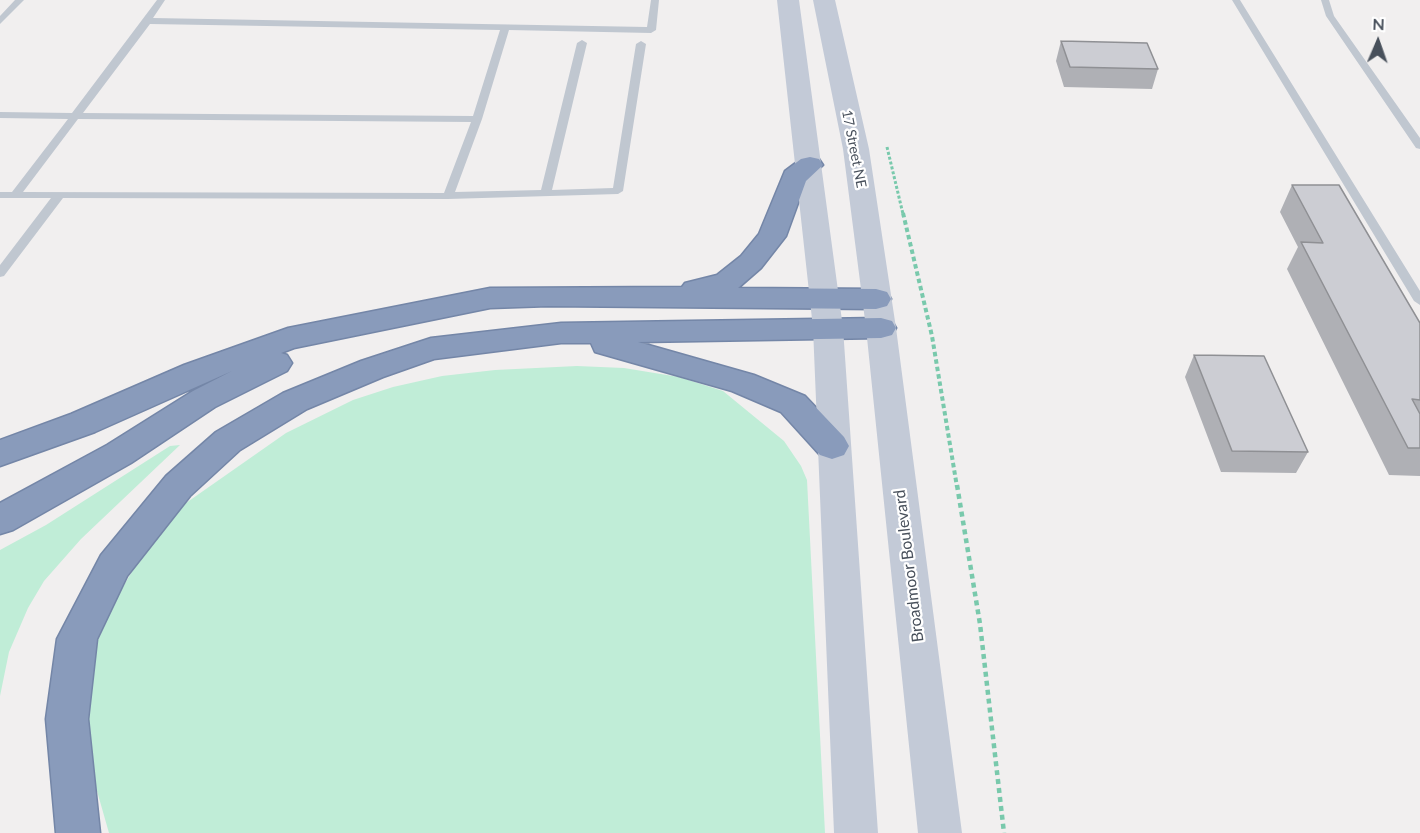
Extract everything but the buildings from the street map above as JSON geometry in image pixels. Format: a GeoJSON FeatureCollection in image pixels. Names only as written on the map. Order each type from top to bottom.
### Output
{"type":"FeatureCollection","features":[{"type":"Feature","properties":{"kind":"highway"},"geometry":{"type":"LineString","coordinates":[[662,298],[727,282],[751,262],[772,236],[794,177],[810,165]]}},
{"type":"Feature","properties":{"kind":"highway"},"geometry":{"type":"LineString","coordinates":[[0,453],[83,423],[195,373],[288,339],[490,298],[548,296],[662,298],[826,313],[878,314]]}},
{"type":"Feature","properties":{"kind":"highway"},"geometry":{"type":"LineString","coordinates":[[78,833],[67,719],[77,639],[114,566],[178,486],[228,441],[295,401],[372,369],[431,349],[561,333],[826,313]]}},
{"type":"Feature","properties":{"kind":"highway"},"geometry":{"type":"LineString","coordinates":[[0,520],[119,454],[204,399],[297,352],[398,316]]}},
{"type":"Feature","properties":{"kind":"highway"},"geometry":{"type":"LineString","coordinates":[[561,333],[641,352],[743,383],[793,404],[832,446]]}},
{"type":"Feature","properties":{"kind":"main road"},"geometry":{"type":"LineString","coordinates":[[788,0],[810,165],[826,313],[856,833]]}},
{"type":"Feature","properties":{"kind":"main road","name":"17 Street NE"},"geometry":{"type":"LineString","coordinates":[[824,0],[856,149],[878,314]]}},
{"type":"Feature","properties":{"kind":"main road","name":"Broadmoor Boulevard"},"geometry":{"type":"LineString","coordinates":[[878,314],[940,833]]}},
{"type":"Feature","properties":{"kind":"lane"},"geometry":{"type":"LineString","coordinates":[[0,21],[20,0]]}},
{"type":"Feature","properties":{"kind":"lane"},"geometry":{"type":"LineString","coordinates":[[15,195],[161,0]]}},
{"type":"Feature","properties":{"kind":"lane"},"geometry":{"type":"LineString","coordinates":[[147,21],[651,30],[655,0]]}},
{"type":"Feature","properties":{"kind":"lane"},"geometry":{"type":"LineString","coordinates":[[1236,0],[1420,301]]}},
{"type":"Feature","properties":{"kind":"lane"},"geometry":{"type":"LineString","coordinates":[[1324,0],[1330,16],[1420,146]]}},
{"type":"Feature","properties":{"kind":"lane"},"geometry":{"type":"LineString","coordinates":[[448,196],[477,119],[505,28]]}},
{"type":"Feature","properties":{"kind":"lane"},"geometry":{"type":"LineString","coordinates":[[546,194],[582,43]]}},
{"type":"Feature","properties":{"kind":"lane"},"geometry":{"type":"LineString","coordinates":[[0,195],[448,196],[618,192],[641,44]]}},
{"type":"Feature","properties":{"kind":"lane"},"geometry":{"type":"LineString","coordinates":[[0,115],[477,119]]}},
{"type":"Feature","properties":{"kind":"lane"},"geometry":{"type":"LineString","coordinates":[[0,273],[59,196]]}},
{"type":"Feature","properties":{"kind":"path"},"geometry":{"type":"LineString","coordinates":[[885,139],[932,336],[980,624],[1004,833]]}},
{"type":"Feature","properties":{"kind":"green space"},"geometry":{"type":"Polygon","coordinates":[[[577,366],[624,368],[679,377],[723,391],[784,441],[801,466],[807,480],[825,833],[109,833],[91,770],[86,703],[96,645],[115,600],[154,535],[186,503],[286,433],[353,400],[393,387],[442,376],[495,370],[577,366]]]}},
{"type":"Feature","properties":{"kind":"green space"},"geometry":{"type":"Polygon","coordinates":[[[180,445],[81,539],[44,581],[28,608],[9,652],[0,696],[0,550],[46,525],[170,446],[180,445]]]}}]}
